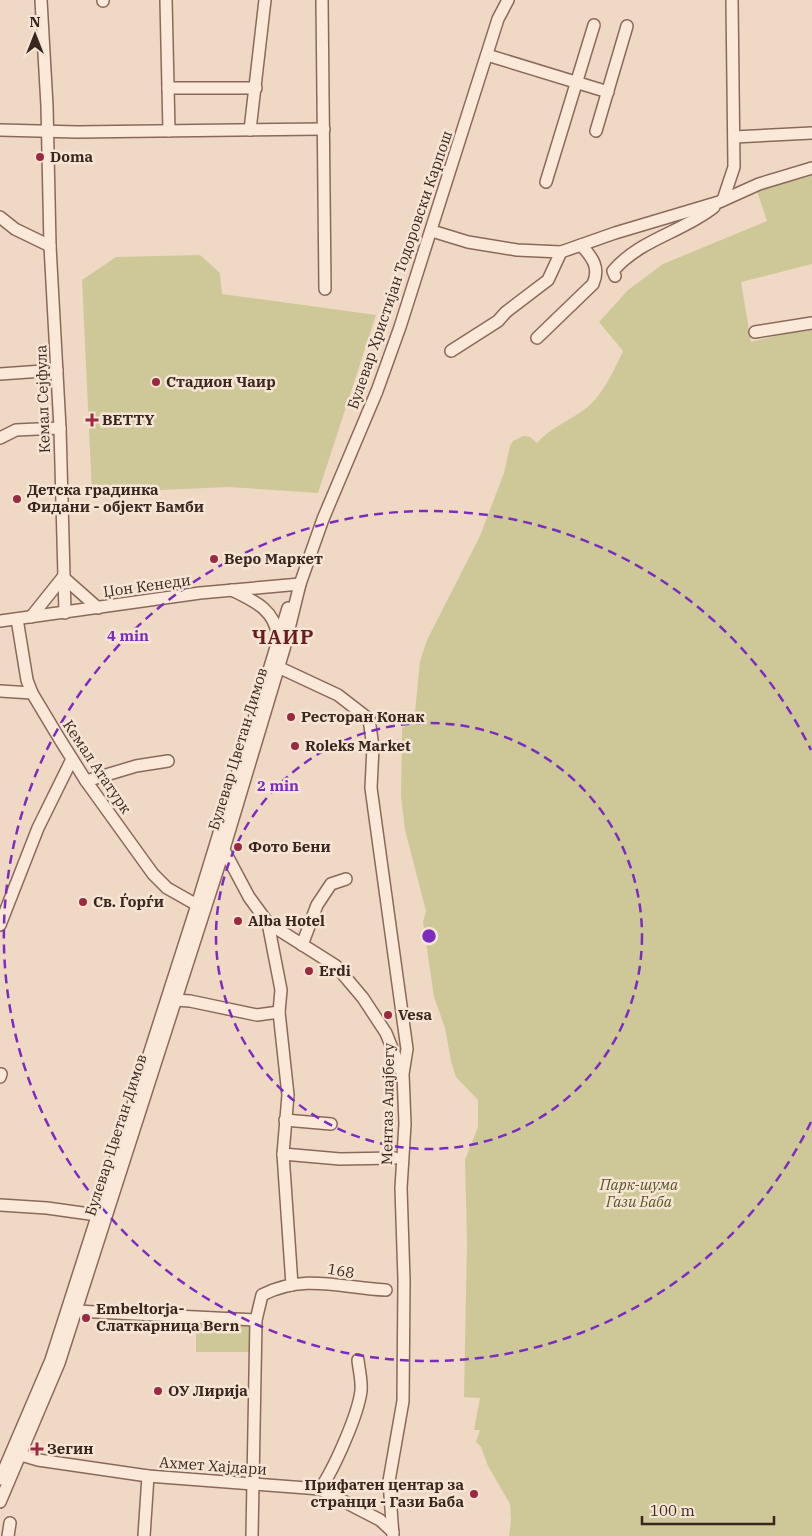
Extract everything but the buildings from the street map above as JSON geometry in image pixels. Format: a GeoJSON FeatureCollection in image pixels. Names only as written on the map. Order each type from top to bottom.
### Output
{"type":"FeatureCollection","features":[{"type":"Feature","properties":{"kind":"street"},"geometry":{"type":"LineString","coordinates":[[41,0],[47,132]]}},
{"type":"Feature","properties":{"kind":"street"},"geometry":{"type":"LineString","coordinates":[[166,0],[169,130]]}},
{"type":"Feature","properties":{"kind":"street"},"geometry":{"type":"LineString","coordinates":[[250,130],[265,0]]}},
{"type":"Feature","properties":{"kind":"street"},"geometry":{"type":"LineString","coordinates":[[322,0],[325,289]]}},
{"type":"Feature","properties":{"kind":"street","name":"Булевар Христијан Тодоровски Карпош"},"geometry":{"type":"LineString","coordinates":[[300,584],[323,519],[377,391],[432,231],[498,19],[501,0]]}},
{"type":"Feature","properties":{"kind":"street","name":"Булевар Христијан Тодоровски Карпош"},"geometry":{"type":"LineString","coordinates":[[498,19],[508,0]]}},
{"type":"Feature","properties":{"kind":"street"},"geometry":{"type":"LineString","coordinates":[[615,276],[613,270],[631,256],[656,239],[710,211],[721,201],[734,173],[732,0]]}},
{"type":"Feature","properties":{"kind":"street"},"geometry":{"type":"LineString","coordinates":[[546,182],[594,26]]}},
{"type":"Feature","properties":{"kind":"street"},"geometry":{"type":"LineString","coordinates":[[596,131],[627,26]]}},
{"type":"Feature","properties":{"kind":"street"},"geometry":{"type":"LineString","coordinates":[[487,55],[608,92]]}},
{"type":"Feature","properties":{"kind":"street"},"geometry":{"type":"LineString","coordinates":[[168,88],[256,88]]}},
{"type":"Feature","properties":{"kind":"street"},"geometry":{"type":"LineString","coordinates":[[0,130],[47,132],[324,129]]}},
{"type":"Feature","properties":{"kind":"street","name":"Кемал Сејфула"},"geometry":{"type":"LineString","coordinates":[[47,132],[50,246],[60,428],[64,613]]}},
{"type":"Feature","properties":{"kind":"street"},"geometry":{"type":"LineString","coordinates":[[734,138],[812,133]]}},
{"type":"Feature","properties":{"kind":"street"},"geometry":{"type":"LineString","coordinates":[[432,231],[468,242],[517,250],[561,252],[615,233],[721,201],[759,184],[812,168]]}},
{"type":"Feature","properties":{"kind":"street"},"geometry":{"type":"LineString","coordinates":[[0,217],[15,229],[50,246]]}},
{"type":"Feature","properties":{"kind":"street"},"geometry":{"type":"LineString","coordinates":[[537,338],[593,284],[596,274],[595,264],[581,245]]}},
{"type":"Feature","properties":{"kind":"street"},"geometry":{"type":"LineString","coordinates":[[451,351],[498,322],[506,312],[548,280],[561,252]]}},
{"type":"Feature","properties":{"kind":"street"},"geometry":{"type":"LineString","coordinates":[[755,332],[812,322]]}},
{"type":"Feature","properties":{"kind":"street"},"geometry":{"type":"LineString","coordinates":[[0,374],[57,370]]}},
{"type":"Feature","properties":{"kind":"street"},"geometry":{"type":"LineString","coordinates":[[0,438],[8,432],[16,430],[60,428]]}},
{"type":"Feature","properties":{"kind":"street"},"geometry":{"type":"LineString","coordinates":[[31,617],[63,578],[98,608]]}},
{"type":"Feature","properties":{"kind":"street","name":"Џон Кенеди"},"geometry":{"type":"LineString","coordinates":[[0,621],[230,590],[300,584]]}},
{"type":"Feature","properties":{"kind":"street","name":"Булевар Цветан Димов"},"geometry":{"type":"LineString","coordinates":[[0,1502],[51,1386],[76,1311],[102,1216],[278,636],[300,584]]}},
{"type":"Feature","properties":{"kind":"street","name":"Булевар Цветан Димов"},"geometry":{"type":"LineString","coordinates":[[0,1478],[4,1462],[51,1360],[175,1000],[224,850],[278,667],[300,584]]}},
{"type":"Feature","properties":{"kind":"street"},"geometry":{"type":"LineString","coordinates":[[230,590],[266,610],[273,620],[278,636]]}},
{"type":"Feature","properties":{"kind":"street","name":"Кемал Ататурк"},"geometry":{"type":"LineString","coordinates":[[17,619],[26,680],[86,781],[153,874],[167,888],[197,905]]}},
{"type":"Feature","properties":{"kind":"street","name":"Ментаз Алајбегу"},"geometry":{"type":"LineString","coordinates":[[278,667],[338,695],[369,719],[373,747],[371,788],[407,1049],[403,1074],[404,1124],[401,1188],[404,1280],[403,1401],[389,1481],[393,1534]]}},
{"type":"Feature","properties":{"kind":"street"},"geometry":{"type":"LineString","coordinates":[[0,691],[32,693]]}},
{"type":"Feature","properties":{"kind":"street"},"geometry":{"type":"LineString","coordinates":[[0,924],[38,828],[72,758]]}},
{"type":"Feature","properties":{"kind":"street"},"geometry":{"type":"LineString","coordinates":[[86,781],[136,766],[168,761]]}},
{"type":"Feature","properties":{"kind":"street"},"geometry":{"type":"LineString","coordinates":[[224,850],[249,897],[268,923],[336,966],[363,998],[386,1033],[403,1074]]}},
{"type":"Feature","properties":{"kind":"street"},"geometry":{"type":"LineString","coordinates":[[302,945],[317,905],[331,884],[346,879]]}},
{"type":"Feature","properties":{"kind":"street"},"geometry":{"type":"LineString","coordinates":[[268,923],[279,972],[281,990],[279,1012],[288,1087],[283,1154],[292,1285]]}},
{"type":"Feature","properties":{"kind":"street"},"geometry":{"type":"LineString","coordinates":[[175,1000],[190,1000],[257,1014],[279,1012]]}},
{"type":"Feature","properties":{"kind":"street"},"geometry":{"type":"LineString","coordinates":[[285,1120],[331,1124]]}},
{"type":"Feature","properties":{"kind":"street"},"geometry":{"type":"LineString","coordinates":[[283,1154],[340,1159],[395,1158]]}},
{"type":"Feature","properties":{"kind":"street"},"geometry":{"type":"LineString","coordinates":[[0,1205],[47,1208],[102,1216]]}},
{"type":"Feature","properties":{"kind":"street","name":"168"},"geometry":{"type":"LineString","coordinates":[[256,1320],[262,1295],[276,1288],[316,1282],[358,1289],[386,1290]]}},
{"type":"Feature","properties":{"kind":"street"},"geometry":{"type":"LineString","coordinates":[[76,1311],[256,1320],[252,1536]]}},
{"type":"Feature","properties":{"kind":"street"},"geometry":{"type":"LineString","coordinates":[[320,1489],[328,1477],[339,1452],[361,1391],[358,1360]]}},
{"type":"Feature","properties":{"kind":"street","name":"Ахмет Хајдари"},"geometry":{"type":"LineString","coordinates":[[21,1455],[38,1460],[148,1476],[252,1482],[320,1489],[380,1520],[393,1534]]}},
{"type":"Feature","properties":{"kind":"street"},"geometry":{"type":"LineString","coordinates":[[144,1536],[148,1476]]}},
{"type":"Feature","properties":{"kind":"street"},"geometry":{"type":"LineString","coordinates":[[8,1536],[10,1523]]}},
{"type":"Feature","properties":{"kind":"green space","name":"Парк-шума Гази Баба"},"geometry":{"type":"Polygon","coordinates":[[[812,168],[812,264],[741,282],[751,342],[812,327],[812,1536],[509,1536],[510,1504],[488,1466],[481,1447],[476,1442],[480,1430],[474,1430],[480,1398],[464,1397],[467,1241],[465,1160],[478,1127],[478,1100],[456,1077],[445,1028],[434,997],[423,922],[426,911],[405,830],[401,796],[402,729],[415,712],[420,661],[427,640],[480,536],[504,473],[510,446],[513,441],[523,436],[530,437],[537,443],[554,429],[585,409],[597,398],[616,366],[623,351],[599,322],[628,290],[663,264],[767,221],[755,185],[812,168]]]}},
{"type":"Feature","properties":{"kind":"green space"},"geometry":{"type":"Polygon","coordinates":[[[200,255],[220,273],[222,294],[376,315],[318,493],[229,487],[92,493],[82,280],[116,257],[200,255]]]}},
{"type":"Feature","properties":{"kind":"green space"},"geometry":{"type":"Polygon","coordinates":[[[196,1324],[249,1324],[249,1352],[196,1352],[196,1324]]]}},
{"type":"Feature","properties":{"kind":"place","name":"Doma"},"geometry":{"type":"Point","coordinates":[40,157]}},
{"type":"Feature","properties":{"kind":"place","name":"Стадион Чаир"},"geometry":{"type":"Point","coordinates":[156,382]}},
{"type":"Feature","properties":{"kind":"place","name":"BETTY"},"geometry":{"type":"Point","coordinates":[92,420]}},
{"type":"Feature","properties":{"kind":"place","name":"Детска градинка Фидани - објект Бамби"},"geometry":{"type":"Point","coordinates":[17,499]}},
{"type":"Feature","properties":{"kind":"place","name":"Веро Маркет"},"geometry":{"type":"Point","coordinates":[214,559]}},
{"type":"Feature","properties":{"kind":"place","name":"Ресторан Конак"},"geometry":{"type":"Point","coordinates":[291,717]}},
{"type":"Feature","properties":{"kind":"place","name":"Roleks Market"},"geometry":{"type":"Point","coordinates":[295,746]}},
{"type":"Feature","properties":{"kind":"place","name":"Фото Бени"},"geometry":{"type":"Point","coordinates":[238,847]}},
{"type":"Feature","properties":{"kind":"place","name":"Св. Ѓорѓи"},"geometry":{"type":"Point","coordinates":[83,902]}},
{"type":"Feature","properties":{"kind":"place","name":"Alba Hotel"},"geometry":{"type":"Point","coordinates":[238,921]}},
{"type":"Feature","properties":{"kind":"place","name":"Erdi"},"geometry":{"type":"Point","coordinates":[309,971]}},
{"type":"Feature","properties":{"kind":"place","name":"Vesa"},"geometry":{"type":"Point","coordinates":[388,1015]}},
{"type":"Feature","properties":{"kind":"place","name":"Embeltorja- Слаткарница Bern"},"geometry":{"type":"Point","coordinates":[86,1318]}},
{"type":"Feature","properties":{"kind":"place","name":"ОУ Лирија"},"geometry":{"type":"Point","coordinates":[158,1391]}},
{"type":"Feature","properties":{"kind":"place","name":"Зегин"},"geometry":{"type":"Point","coordinates":[37,1449]}},
{"type":"Feature","properties":{"kind":"place","name":"Прифатен центар за странци - Гази Баба"},"geometry":{"type":"Point","coordinates":[474,1494]}},
{"type":"Feature","properties":{"kind":"district","name":"ЧАИР"},"geometry":{"type":"Point","coordinates":[283,637]}}]}
